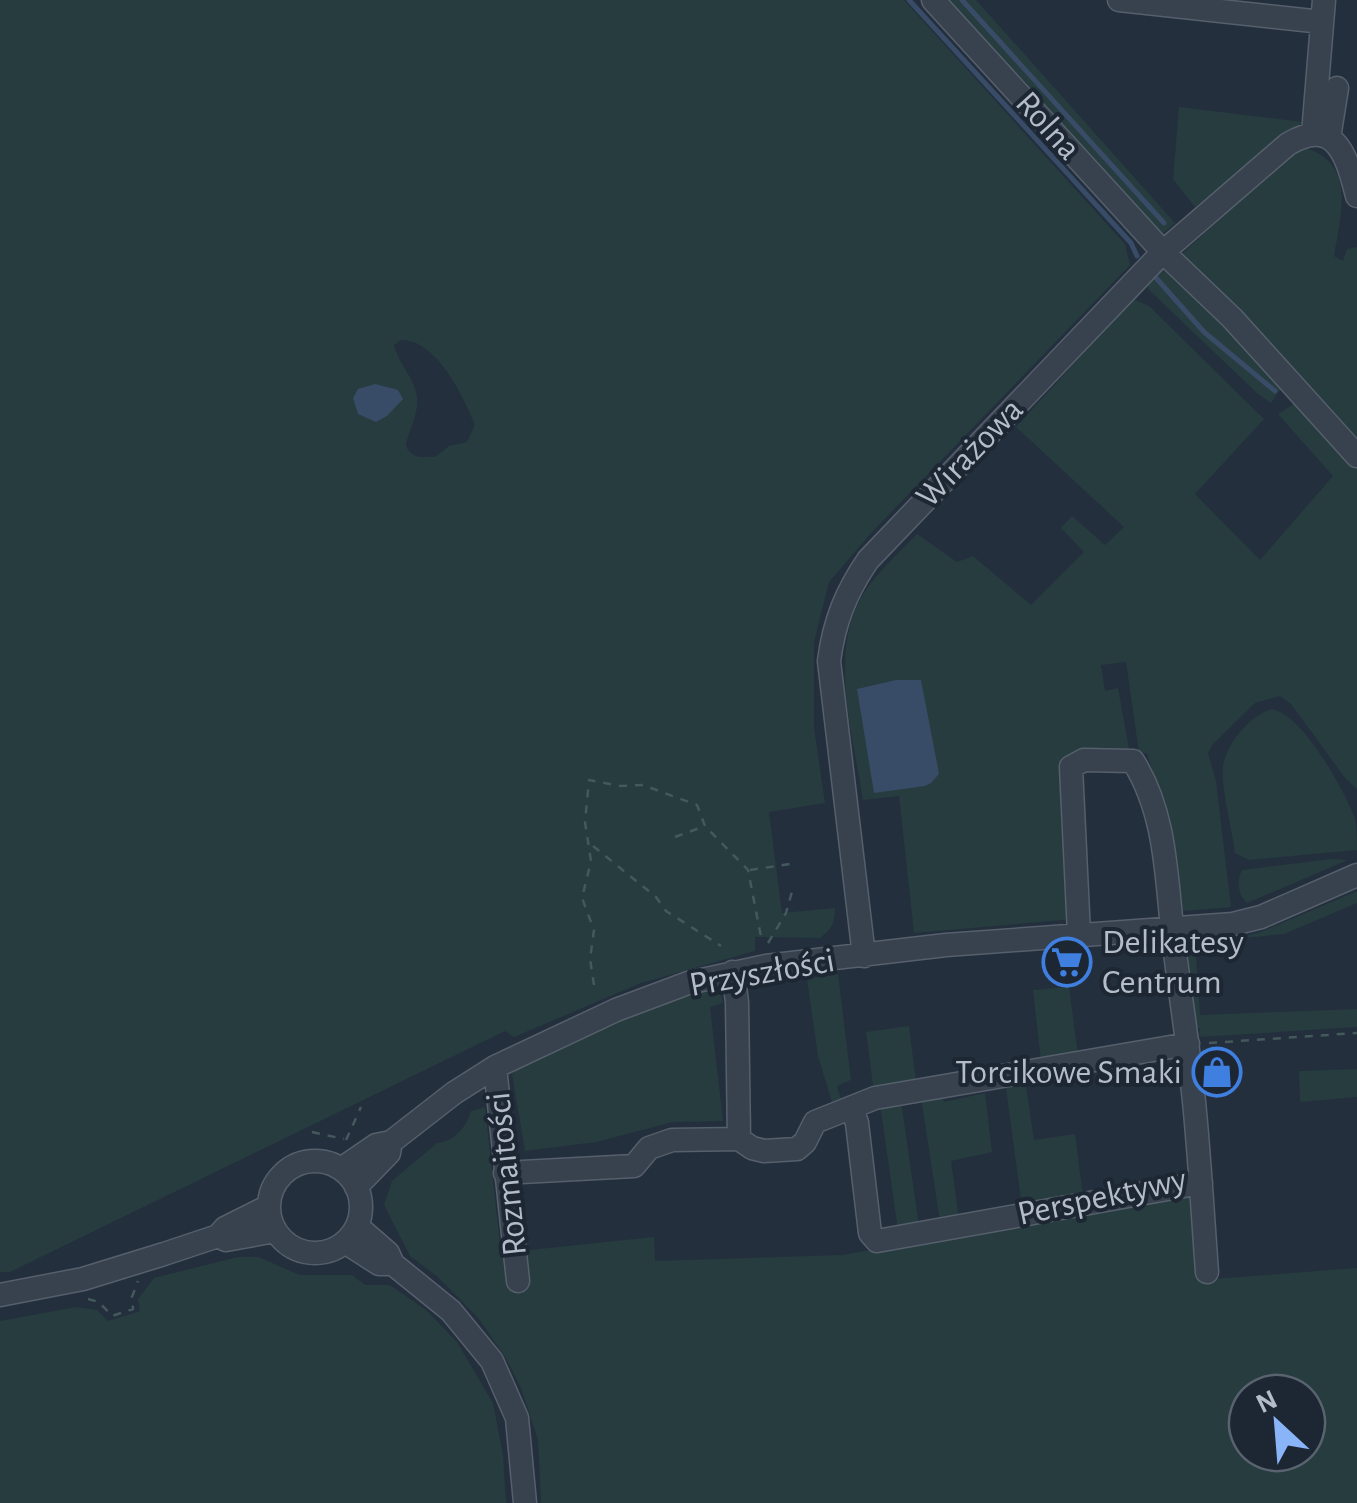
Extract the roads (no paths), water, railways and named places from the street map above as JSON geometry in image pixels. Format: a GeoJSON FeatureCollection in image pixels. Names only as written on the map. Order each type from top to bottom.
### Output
{"type":"FeatureCollection","features":[{"type":"Feature","properties":{"kind":"street","name":"Rolna"},"geometry":{"type":"LineString","coordinates":[[933,0],[1162,252],[1232,318],[1357,456]]}},
{"type":"Feature","properties":{"kind":"street"},"geometry":{"type":"LineString","coordinates":[[1119,0],[1323,11],[1321,136],[1348,162],[1357,196]]}},
{"type":"Feature","properties":{"kind":"street"},"geometry":{"type":"LineString","coordinates":[[1321,136],[1337,88]]}},
{"type":"Feature","properties":{"kind":"street","name":"Wirażowa"},"geometry":{"type":"LineString","coordinates":[[864,956],[829,661],[832,631],[844,600],[868,560],[1162,252],[1288,144],[1321,136]]}},
{"type":"Feature","properties":{"kind":"street","name":"Perspektywy"},"geometry":{"type":"LineString","coordinates":[[855,1106],[870,1233],[876,1241],[1201,1183],[1167,862],[1142,776],[1133,761],[1084,760],[1070,767],[1079,934]]}},
{"type":"Feature","properties":{"kind":"street","name":"Przyszłości"},"geometry":{"type":"LineString","coordinates":[[348,1178],[389,1153],[392,1142],[454,1093],[495,1067],[646,998],[733,972],[1079,934],[1214,926],[1262,917],[1357,875]]}},
{"type":"Feature","properties":{"kind":"street"},"geometry":{"type":"LineString","coordinates":[[733,972],[739,1139]]}},
{"type":"Feature","properties":{"kind":"street"},"geometry":{"type":"LineString","coordinates":[[505,1173],[634,1166],[657,1143],[672,1140],[739,1139],[752,1148],[797,1149],[815,1122],[876,1098],[1188,1044]]}},
{"type":"Feature","properties":{"kind":"street","name":"Rozmaitości"},"geometry":{"type":"LineString","coordinates":[[495,1067],[518,1282]]}},
{"type":"Feature","properties":{"kind":"street"},"geometry":{"type":"LineString","coordinates":[[272,1238],[269,1206],[276,1182],[293,1167],[319,1161],[348,1178],[361,1206],[347,1242]]}},
{"type":"Feature","properties":{"kind":"street"},"geometry":{"type":"LineString","coordinates":[[1201,1183],[1207,1272]]}},
{"type":"Feature","properties":{"kind":"street"},"geometry":{"type":"LineString","coordinates":[[0,1295],[83,1279],[218,1236],[269,1206]]}},
{"type":"Feature","properties":{"kind":"street"},"geometry":{"type":"LineString","coordinates":[[218,1236],[232,1240],[272,1238],[304,1252],[326,1252],[347,1242],[388,1253],[393,1264],[436,1297],[482,1346],[512,1401],[520,1434],[525,1503]]}},
{"type":"Feature","properties":{"kind":"water"},"geometry":{"type":"Polygon","coordinates":[[[375,384],[398,390],[403,399],[376,422],[358,414],[353,398],[358,389],[375,384]]]}},
{"type":"Feature","properties":{"kind":"water"},"geometry":{"type":"Polygon","coordinates":[[[896,680],[921,680],[939,774],[925,786],[874,793],[857,689],[896,680]]]}},
{"type":"Feature","properties":{"kind":"waterway"},"geometry":{"type":"LineString","coordinates":[[909,0],[1131,243],[1137,256]]}},
{"type":"Feature","properties":{"kind":"waterway"},"geometry":{"type":"LineString","coordinates":[[962,0],[1164,223]]}},
{"type":"Feature","properties":{"kind":"waterway"},"geometry":{"type":"LineString","coordinates":[[1157,279],[1204,332],[1275,391]]}},
{"type":"Feature","properties":{"kind":"place","name":"Delikatesy Centrum"},"geometry":{"type":"Point","coordinates":[1067,962]}},
{"type":"Feature","properties":{"kind":"place","name":"Torcikowe Smaki"},"geometry":{"type":"Point","coordinates":[1217,1072]}}]}
